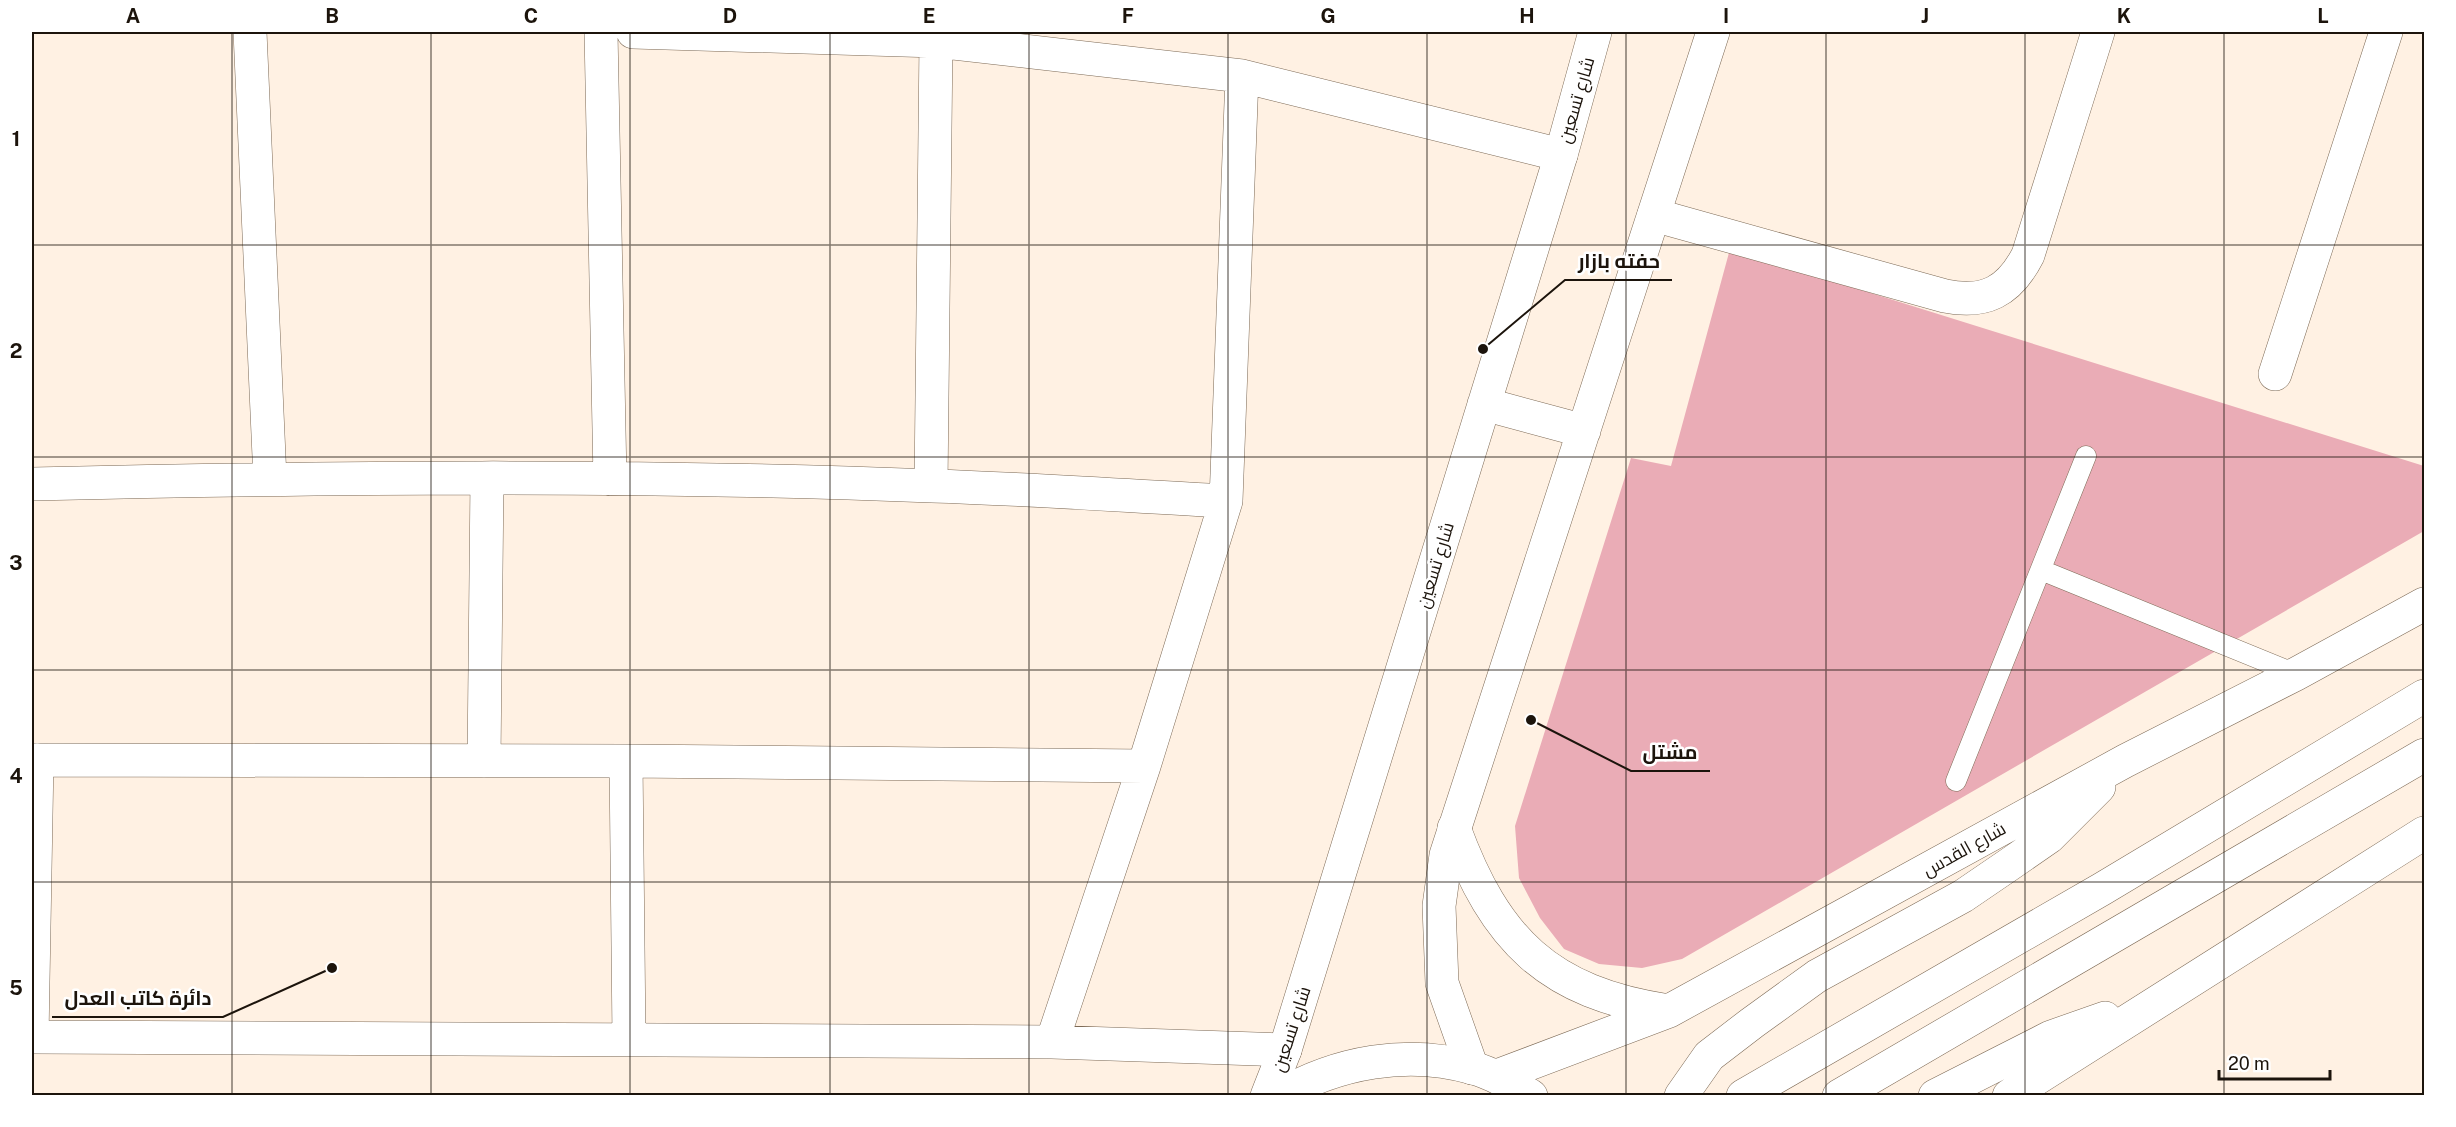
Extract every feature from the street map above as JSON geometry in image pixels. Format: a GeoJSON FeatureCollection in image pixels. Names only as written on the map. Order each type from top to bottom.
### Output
{"type":"FeatureCollection","features":[{"type":"Feature","properties":{"kind":"street"},"geometry":{"type":"LineString","coordinates":[[250,32],[270,479]]}},
{"type":"Feature","properties":{"kind":"street"},"geometry":{"type":"LineString","coordinates":[[601,32],[610,479]]}},
{"type":"Feature","properties":{"kind":"street"},"geometry":{"type":"LineString","coordinates":[[633,32],[936,41],[983,38],[1242,76],[1561,155]]}},
{"type":"Feature","properties":{"kind":"street","name":"شارع تسعين"},"geometry":{"type":"LineString","coordinates":[[1267,1095],[1285,1050],[1561,155],[1595,32]]}},
{"type":"Feature","properties":{"kind":"street"},"geometry":{"type":"LineString","coordinates":[[1485,1072],[1442,983],[1439,906],[1446,855],[1713,32]]}},
{"type":"Feature","properties":{"kind":"street"},"geometry":{"type":"LineString","coordinates":[[1654,215],[1945,296],[1965,300],[1985,297],[2004,288],[2018,274],[2028,255],[2098,32]]}},
{"type":"Feature","properties":{"kind":"street"},"geometry":{"type":"LineString","coordinates":[[2275,374],[2386,32]]}},
{"type":"Feature","properties":{"kind":"street"},"geometry":{"type":"LineString","coordinates":[[931,486],[936,41]]}},
{"type":"Feature","properties":{"kind":"street"},"geometry":{"type":"LineString","coordinates":[[1052,1042],[1144,766],[1226,501],[1242,76]]}},
{"type":"Feature","properties":{"kind":"street"},"geometry":{"type":"LineString","coordinates":[[1484,404],[1584,431]]}},
{"type":"Feature","properties":{"kind":"street"},"geometry":{"type":"LineString","coordinates":[[32,484],[270,479],[610,479],[931,486],[1226,501]]}},
{"type":"Feature","properties":{"kind":"street"},"geometry":{"type":"LineString","coordinates":[[484,760],[487,479]]}},
{"type":"Feature","properties":{"kind":"street","name":"شارع القدس"},"geometry":{"type":"LineString","coordinates":[[1485,1072],[1669,1011],[2125,761],[2296,674],[2424,604]]}},
{"type":"Feature","properties":{"kind":"street"},"geometry":{"type":"LineString","coordinates":[[1743,1095],[2102,889],[2424,696]]}},
{"type":"Feature","properties":{"kind":"street"},"geometry":{"type":"LineString","coordinates":[[1839,1095],[2424,755]]}},
{"type":"Feature","properties":{"kind":"street"},"geometry":{"type":"LineString","coordinates":[[1144,766],[484,760],[34,760],[32,1037],[629,1038],[1052,1042],[1285,1050]]}},
{"type":"Feature","properties":{"kind":"street"},"geometry":{"type":"LineString","coordinates":[[626,761],[629,1038]]}},
{"type":"Feature","properties":{"kind":"street"},"geometry":{"type":"LineString","coordinates":[[1681,1095],[1708,1056],[1817,976],[1963,896],[2049,837],[2125,761]]}},
{"type":"Feature","properties":{"kind":"street"},"geometry":{"type":"LineString","coordinates":[[1454,828],[1469,869],[1489,907],[1515,941],[1548,969],[1586,991],[1626,1005],[1669,1011]]}},
{"type":"Feature","properties":{"kind":"street"},"geometry":{"type":"LineString","coordinates":[[2009,1095],[2424,833]]}},
{"type":"Feature","properties":{"kind":"street"},"geometry":{"type":"LineString","coordinates":[[1935,1095],[2051,1037],[2147,1006]]}},
{"type":"Feature","properties":{"kind":"street"},"geometry":{"type":"LineString","coordinates":[[1279,1095],[1302,1082],[1343,1068],[1386,1060],[1430,1060],[1485,1072],[1531,1095]]}},
{"type":"Feature","properties":{"kind":"lane"},"geometry":{"type":"LineString","coordinates":[[1956,782],[2086,456]]}},
{"type":"Feature","properties":{"kind":"lane"},"geometry":{"type":"LineString","coordinates":[[2041,570],[2296,674]]}},
{"type":"Feature","properties":{"kind":"shaded area"},"geometry":{"type":"Polygon","coordinates":[[[1730,249],[2424,466],[2424,531],[1682,959],[1642,968],[1599,964],[1564,949],[1540,918],[1519,878],[1515,826],[1631,458],[1671,466],[1730,249]]]}},
{"type":"Feature","properties":{"kind":"place","name":"حفته بازار"},"geometry":{"type":"Point","coordinates":[1483,349]}},
{"type":"Feature","properties":{"kind":"place","name":"مشتل"},"geometry":{"type":"Point","coordinates":[1531,720]}},
{"type":"Feature","properties":{"kind":"place","name":"دائرة كاتب العدل"},"geometry":{"type":"Point","coordinates":[332,968]}}]}
